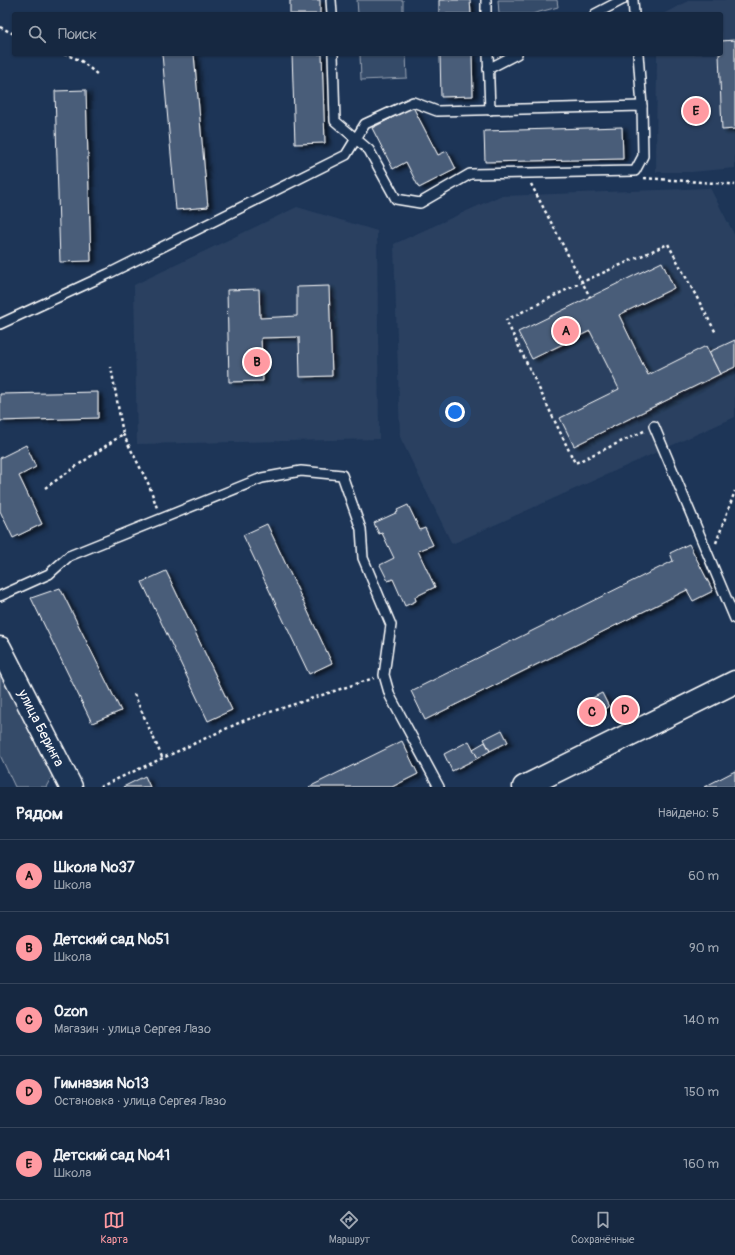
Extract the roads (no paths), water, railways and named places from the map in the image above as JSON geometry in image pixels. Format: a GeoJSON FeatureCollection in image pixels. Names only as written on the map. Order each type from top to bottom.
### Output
{"type":"FeatureCollection","features":[{"type":"Feature","properties":{"kind":"street","name":"улица Беринга"},"geometry":{"type":"LineString","coordinates":[[0,648],[71,787]]}},
{"type":"Feature","properties":{"kind":"street"},"geometry":{"type":"LineString","coordinates":[[524,787],[735,682]]}},
{"type":"Feature","properties":{"kind":"lane"},"geometry":{"type":"LineString","coordinates":[[331,0],[332,12]]}},
{"type":"Feature","properties":{"kind":"lane"},"geometry":{"type":"LineString","coordinates":[[486,0],[486,12]]}},
{"type":"Feature","properties":{"kind":"lane"},"geometry":{"type":"LineString","coordinates":[[599,12],[622,0]]}},
{"type":"Feature","properties":{"kind":"lane"},"geometry":{"type":"LineString","coordinates":[[633,0],[634,12]]}},
{"type":"Feature","properties":{"kind":"lane"},"geometry":{"type":"LineString","coordinates":[[333,56],[335,121],[369,150],[396,199],[420,203],[470,174],[635,171],[644,156],[638,56]]}},
{"type":"Feature","properties":{"kind":"lane"},"geometry":{"type":"LineString","coordinates":[[488,56],[490,110]]}},
{"type":"Feature","properties":{"kind":"lane"},"geometry":{"type":"LineString","coordinates":[[488,69],[513,56]]}},
{"type":"Feature","properties":{"kind":"lane"},"geometry":{"type":"LineString","coordinates":[[0,324],[108,274],[346,155],[365,124],[413,102],[437,111],[642,106]]}},
{"type":"Feature","properties":{"kind":"lane"},"geometry":{"type":"LineString","coordinates":[[654,426],[735,619]]}},
{"type":"Feature","properties":{"kind":"lane"},"geometry":{"type":"LineString","coordinates":[[0,596],[49,574],[69,556],[262,478],[301,471],[342,475],[361,529],[364,558],[391,625],[384,675],[390,696],[439,787]]}},
{"type":"Feature","properties":{"kind":"place","name":"Детский сад №41"},"geometry":{"type":"Point","coordinates":[696,111]}},
{"type":"Feature","properties":{"kind":"place","name":"Школа №37"},"geometry":{"type":"Point","coordinates":[566,331]}},
{"type":"Feature","properties":{"kind":"place","name":"Детский сад №51"},"geometry":{"type":"Point","coordinates":[257,362]}},
{"type":"Feature","properties":{"kind":"place","name":"Гимназия №13"},"geometry":{"type":"Point","coordinates":[625,710]}},
{"type":"Feature","properties":{"kind":"place","name":"Ozon"},"geometry":{"type":"Point","coordinates":[592,712]}}]}
